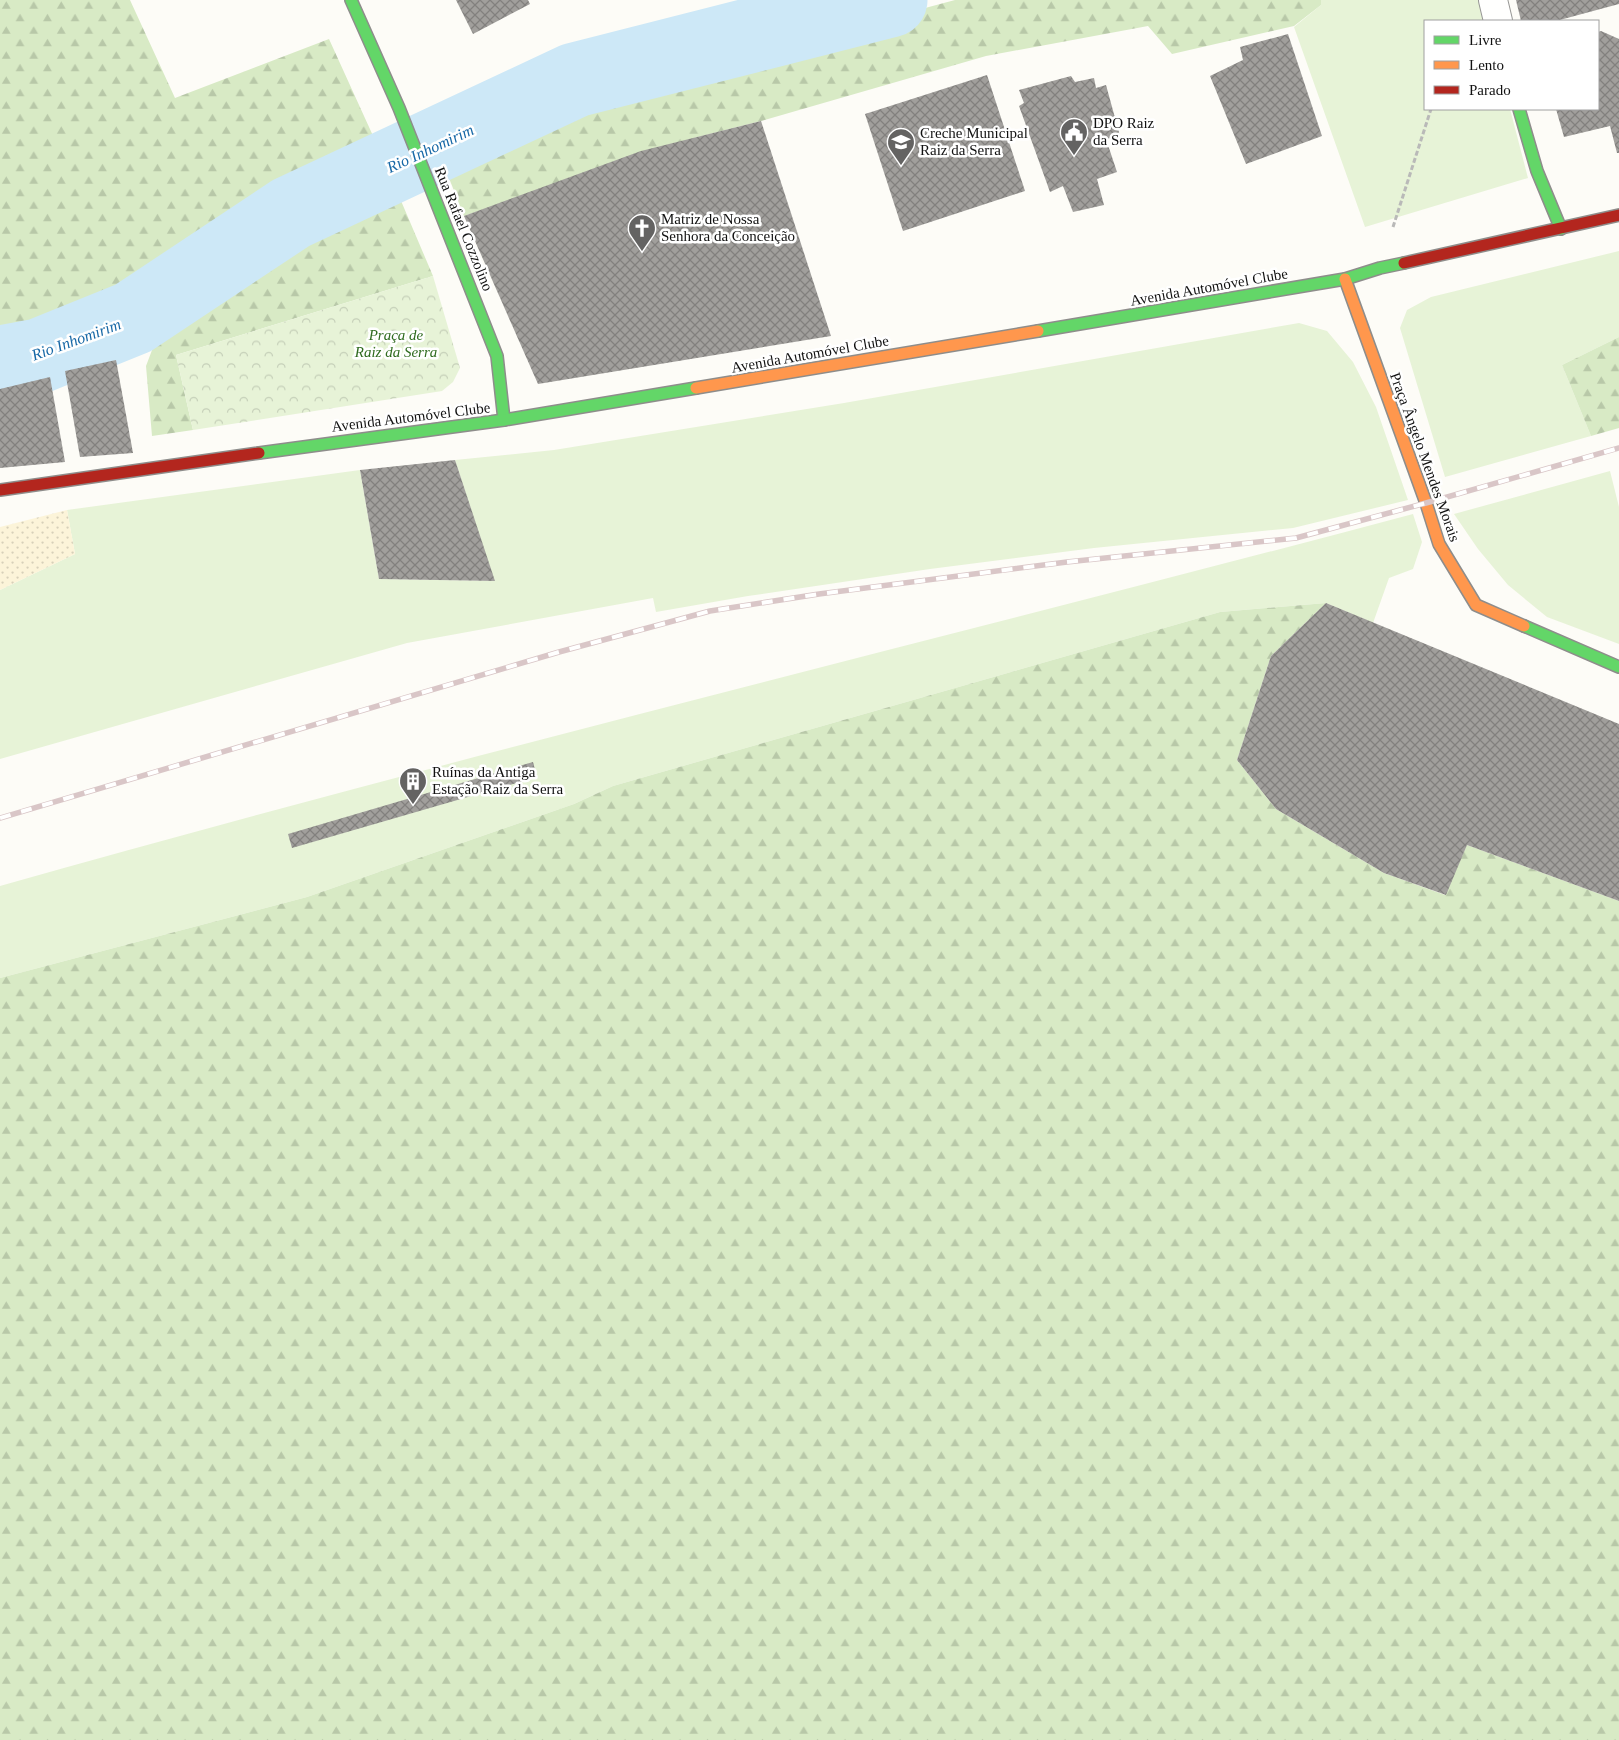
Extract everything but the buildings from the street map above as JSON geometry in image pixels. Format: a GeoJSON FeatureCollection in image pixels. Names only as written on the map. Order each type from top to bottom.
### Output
{"type":"FeatureCollection","features":[{"type":"Feature","properties":{"kind":"main road","name":"Rua Rafael Cozzolino"},"geometry":{"type":"LineString","coordinates":[[351,0],[398,108],[497,356],[504,420]]}},
{"type":"Feature","properties":{"kind":"main road"},"geometry":{"type":"LineString","coordinates":[[1519,110],[1537,171],[1561,229]]}},
{"type":"Feature","properties":{"kind":"main road","name":"Avenida Automóvel Clube"},"geometry":{"type":"LineString","coordinates":[[0,490],[504,420],[1345,279],[1380,268],[1619,215]]}},
{"type":"Feature","properties":{"kind":"main road","name":"Praça Ângelo Mendes Morais"},"geometry":{"type":"LineString","coordinates":[[1345,279],[1439,544],[1476,606],[1619,667]]}},
{"type":"Feature","properties":{"kind":"street"},"geometry":{"type":"LineString","coordinates":[[1493,0],[1498,20]]}},
{"type":"Feature","properties":{"kind":"path"},"geometry":{"type":"LineString","coordinates":[[1380,268],[1431,110]]}},
{"type":"Feature","properties":{"kind":"green space"},"geometry":{"type":"Polygon","coordinates":[[[0,0],[130,0],[175,98],[329,39],[379,149],[282,194],[121,298],[34,338],[0,344],[0,0]]]}},
{"type":"Feature","properties":{"kind":"green space"},"geometry":{"type":"Polygon","coordinates":[[[955,0],[1321,0],[1321,5],[1294,26],[1172,54],[1148,26],[986,56],[761,121],[694,138],[464,216],[445,168],[579,101],[955,0]]]}},
{"type":"Feature","properties":{"kind":"green space"},"geometry":{"type":"Polygon","coordinates":[[[1321,0],[1480,0],[1486,20],[1424,20],[1424,110],[1510,110],[1528,178],[1365,227],[1294,27],[1321,5],[1321,0]]]}},
{"type":"Feature","properties":{"kind":"green space"},"geometry":{"type":"Polygon","coordinates":[[[393,182],[433,276],[176,355],[193,430],[152,436],[146,366],[166,313],[294,230],[327,212],[393,182]]]}},
{"type":"Feature","properties":{"kind":"green space"},"geometry":{"type":"Polygon","coordinates":[[[1619,251],[1619,337],[1562,365],[1591,436],[1445,477],[1400,328],[1407,310],[1431,297],[1619,251]]]}},
{"type":"Feature","properties":{"kind":"green space","name":"Praça de Raiz da Serra"},"geometry":{"type":"Polygon","coordinates":[[[433,276],[460,368],[453,382],[442,391],[193,430],[176,355],[433,276]]]}},
{"type":"Feature","properties":{"kind":"green space"},"geometry":{"type":"Polygon","coordinates":[[[1299,323],[1327,331],[1353,362],[1376,407],[1408,500],[1293,528],[1094,548],[930,569],[748,596],[656,612],[653,598],[407,643],[0,759],[0,590],[75,554],[67,510],[360,470],[379,579],[494,581],[455,460],[554,450],[844,403],[1299,323]]]}},
{"type":"Feature","properties":{"kind":"green space"},"geometry":{"type":"Polygon","coordinates":[[[1619,337],[1619,428],[1591,436],[1562,365],[1619,337]]]}},
{"type":"Feature","properties":{"kind":"green space"},"geometry":{"type":"Polygon","coordinates":[[[1610,471],[1619,507],[1619,644],[1547,617],[1508,585],[1478,549],[1454,514],[1610,471]]]}},
{"type":"Feature","properties":{"kind":"green space"},"geometry":{"type":"Polygon","coordinates":[[[1413,514],[1422,542],[1413,569],[1389,578],[1373,623],[1326,603],[1220,612],[613,786],[574,804],[307,897],[0,978],[0,886],[352,789],[1413,514]]]}},
{"type":"Feature","properties":{"kind":"green space"},"geometry":{"type":"Polygon","coordinates":[[[1326,603],[1271,656],[1237,760],[1276,809],[1384,873],[1445,895],[1467,845],[1619,901],[1619,1740],[0,1740],[0,978],[307,897],[574,804],[613,786],[1220,612],[1326,603]]]}},
{"type":"Feature","properties":{"kind":"sand"},"geometry":{"type":"Polygon","coordinates":[[[67,510],[75,554],[0,590],[0,527],[67,510]]]}},
{"type":"Feature","properties":{"kind":"waterway","name":"Rio Inhomirim"},"geometry":{"type":"LineString","coordinates":[[0,363],[39,356],[133,318],[291,213],[575,80],[890,0]]}},
{"type":"Feature","properties":{"kind":"railway"},"geometry":{"type":"LineString","coordinates":[[0,818],[559,652],[710,611],[819,594],[1067,562],[1296,538],[1619,448]]}},
{"type":"Feature","properties":{"kind":"traffic: fast"},"geometry":{"type":"LineString","coordinates":[[351,0],[399,108],[497,356],[504,420]]}},
{"type":"Feature","properties":{"kind":"traffic: fast"},"geometry":{"type":"LineString","coordinates":[[1519,110],[1537,171],[1561,229]]}},
{"type":"Feature","properties":{"kind":"traffic: fast"},"geometry":{"type":"LineString","coordinates":[[1038,331],[1345,279],[1404,263]]}},
{"type":"Feature","properties":{"kind":"traffic: fast"},"geometry":{"type":"LineString","coordinates":[[259,453],[504,420],[696,388]]}},
{"type":"Feature","properties":{"kind":"traffic: fast"},"geometry":{"type":"LineString","coordinates":[[1524,626],[1619,667]]}},
{"type":"Feature","properties":{"kind":"traffic: slow"},"geometry":{"type":"LineString","coordinates":[[1345,279],[1439,544],[1476,605],[1524,626]]}},
{"type":"Feature","properties":{"kind":"traffic: slow"},"geometry":{"type":"LineString","coordinates":[[696,388],[1038,331]]}},
{"type":"Feature","properties":{"kind":"traffic: jam"},"geometry":{"type":"LineString","coordinates":[[1404,263],[1619,215]]}},
{"type":"Feature","properties":{"kind":"traffic: jam"},"geometry":{"type":"LineString","coordinates":[[0,490],[259,453]]}},
{"type":"Feature","properties":{"kind":"place","name":"DPO Raiz da Serra"},"geometry":{"type":"Point","coordinates":[1074,156]}},
{"type":"Feature","properties":{"kind":"place","name":"Creche Municipal Raiz da Serra"},"geometry":{"type":"Point","coordinates":[901,166]}},
{"type":"Feature","properties":{"kind":"place","name":"Matriz de Nossa Senhora da Conceição"},"geometry":{"type":"Point","coordinates":[642,252]}},
{"type":"Feature","properties":{"kind":"place","name":"Ruínas da Antiga Estação Raiz da Serra"},"geometry":{"type":"Point","coordinates":[413,805]}}]}
